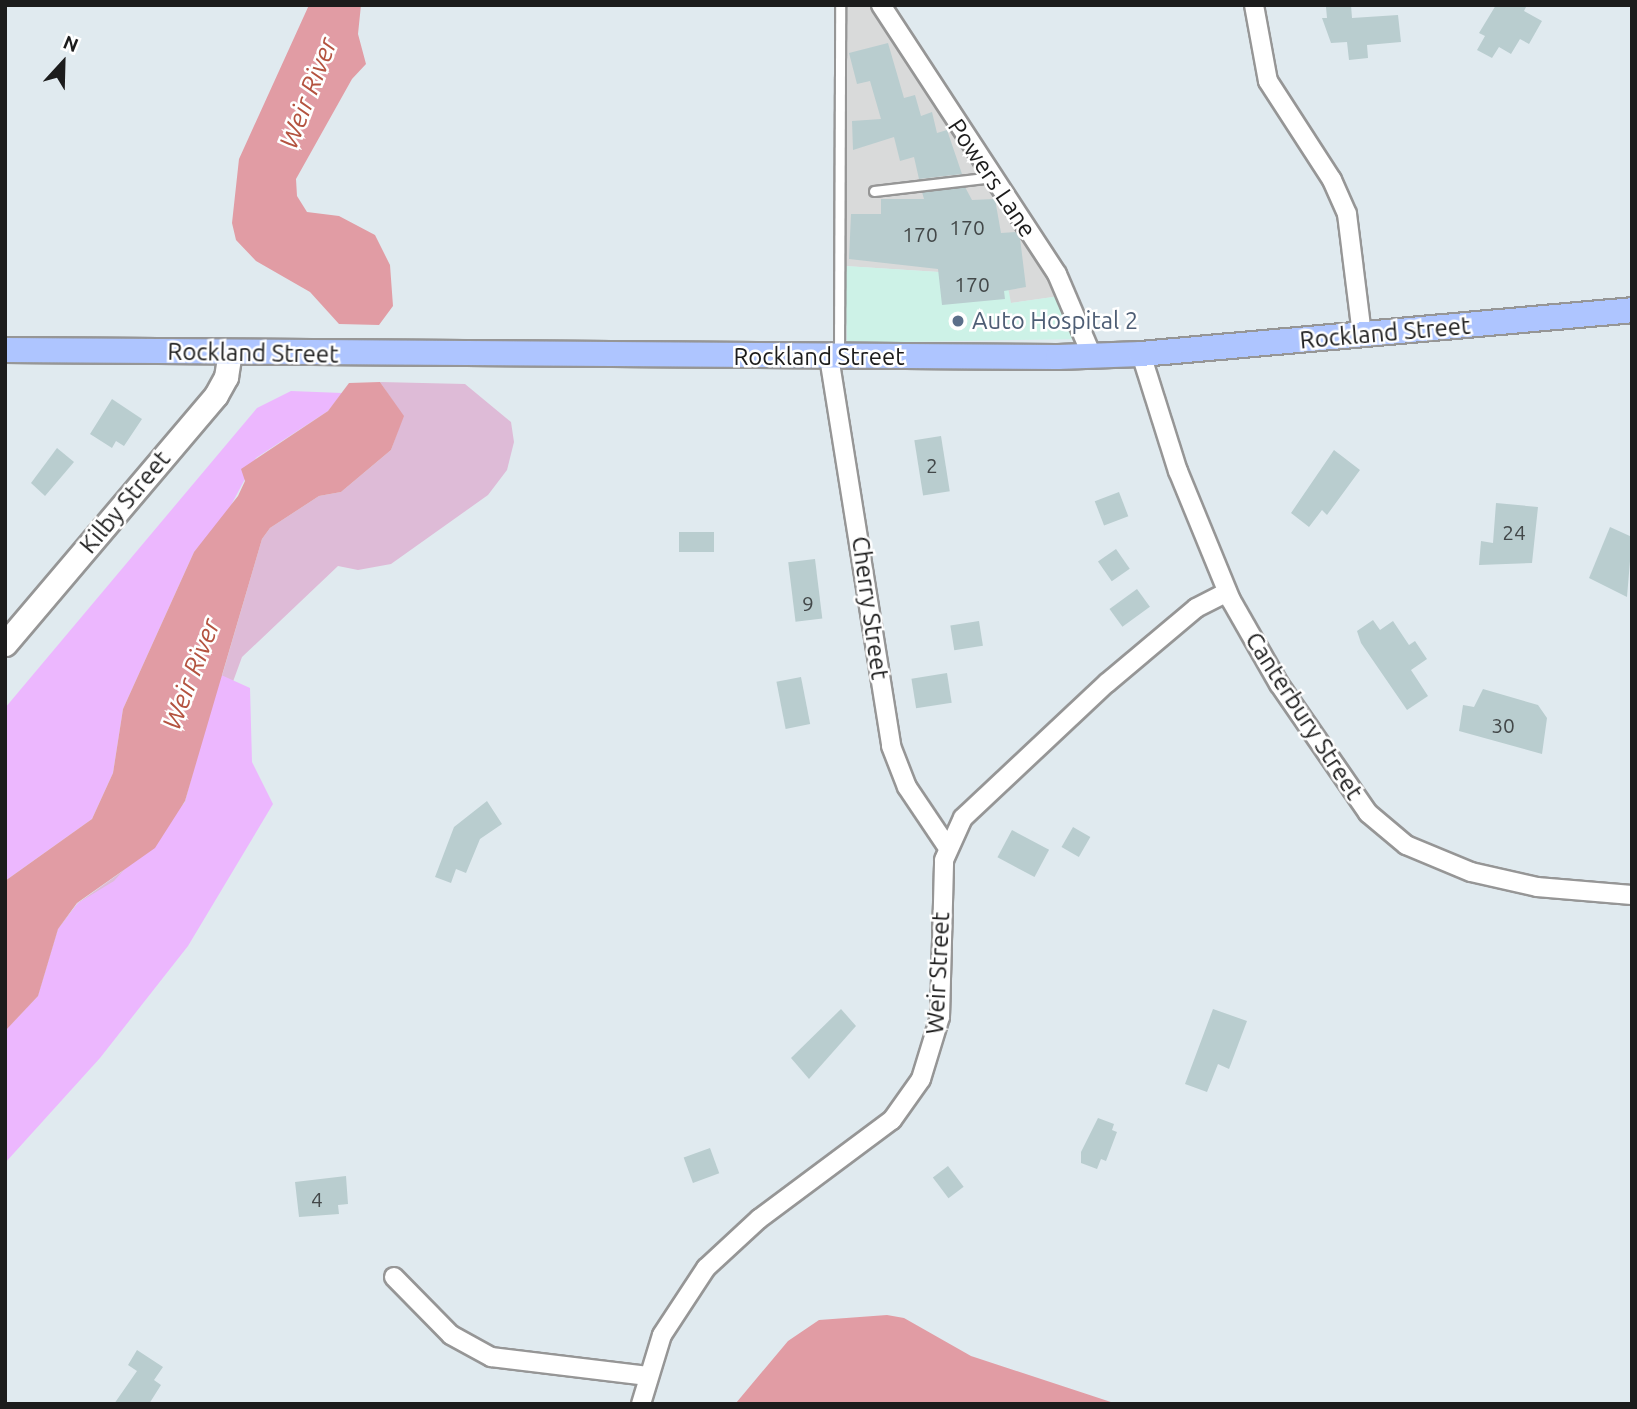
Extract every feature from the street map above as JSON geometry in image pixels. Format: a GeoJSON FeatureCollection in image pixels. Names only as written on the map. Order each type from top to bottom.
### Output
{"type":"FeatureCollection","features":[{"type":"Feature","properties":{"kind":"main road","name":"Rockland Street"},"geometry":{"type":"LineString","coordinates":[[5,350],[834,357],[1092,356],[1141,354],[1632,310]]}},
{"type":"Feature","properties":{"kind":"street","name":"Powers Lane"},"geometry":{"type":"LineString","coordinates":[[881,5],[1057,274],[1092,356]]}},
{"type":"Feature","properties":{"kind":"street"},"geometry":{"type":"LineString","coordinates":[[1254,5],[1268,81],[1332,180],[1347,214],[1362,335]]}},
{"type":"Feature","properties":{"kind":"street","name":"Kilby Street"},"geometry":{"type":"LineString","coordinates":[[5,644],[216,395],[230,352]]}},
{"type":"Feature","properties":{"kind":"street","name":"Canterbury Street"},"geometry":{"type":"LineString","coordinates":[[1141,354],[1178,471],[1227,592],[1342,779],[1394,837],[1434,859],[1488,877],[1632,895]]}},
{"type":"Feature","properties":{"kind":"street","name":"Cherry Street"},"geometry":{"type":"LineString","coordinates":[[834,357],[891,746],[906,787],[946,845]]}},
{"type":"Feature","properties":{"kind":"street"},"geometry":{"type":"LineString","coordinates":[[946,845],[963,818],[1067,719],[1196,608],[1227,592]]}},
{"type":"Feature","properties":{"kind":"street","name":"Weir Street"},"geometry":{"type":"LineString","coordinates":[[641,1404],[648,1376],[670,1318],[706,1268],[759,1219],[879,1131],[912,1095],[930,1059],[940,1017],[946,845]]}},
{"type":"Feature","properties":{"kind":"street"},"geometry":{"type":"LineString","coordinates":[[394,1277],[451,1335],[491,1357],[648,1376]]}},
{"type":"Feature","properties":{"kind":"lane"},"geometry":{"type":"LineString","coordinates":[[834,357],[840,5]]}},
{"type":"Feature","properties":{"kind":"lane"},"geometry":{"type":"LineString","coordinates":[[874,191],[993,177]]}},
{"type":"Feature","properties":{"kind":"shaded area"},"geometry":{"type":"Polygon","coordinates":[[[847,5],[873,5],[1060,296],[1011,303],[939,272],[845,266],[847,5]]]}},
{"type":"Feature","properties":{"kind":"shaded area","name":"Auto Hospital 2"},"geometry":{"type":"Polygon","coordinates":[[[845,266],[939,272],[1008,287],[1011,303],[1060,296],[1078,339],[847,343],[845,266]]]}},
{"type":"Feature","properties":{"kind":"shaded area"},"geometry":{"type":"Polygon","coordinates":[[[380,382],[465,384],[511,422],[514,442],[507,470],[488,495],[391,564],[358,570],[338,566],[242,657],[219,720],[197,819],[155,879],[128,897],[113,925],[127,956],[129,995],[99,1035],[70,1043],[39,1064],[5,1140],[5,1031],[38,996],[58,929],[78,903],[155,848],[185,802],[262,539],[270,528],[319,496],[341,492],[391,450],[403,416],[380,382]]]}},
{"type":"Feature","properties":{"kind":"shaded area"},"geometry":{"type":"Polygon","coordinates":[[[291,391],[342,393],[328,411],[256,458],[226,515],[194,552],[123,709],[113,773],[92,819],[5,881],[5,708],[257,408],[291,391]]]}},
{"type":"Feature","properties":{"kind":"shaded area"},"geometry":{"type":"Polygon","coordinates":[[[219,674],[250,688],[252,762],[273,804],[188,946],[100,1058],[5,1163],[5,1031],[38,996],[58,929],[78,903],[114,881],[185,802],[219,674]]]}},
{"type":"Feature","properties":{"kind":"water","name":"Weir River"},"geometry":{"type":"Polygon","coordinates":[[[309,5],[361,5],[358,34],[366,64],[352,79],[296,179],[297,196],[307,212],[339,216],[375,235],[390,265],[393,306],[379,325],[339,324],[310,292],[256,261],[236,240],[232,223],[239,159],[309,5]]]}},
{"type":"Feature","properties":{"kind":"water","name":"Weir River"},"geometry":{"type":"Polygon","coordinates":[[[380,382],[404,416],[391,450],[341,492],[319,496],[270,528],[262,539],[185,801],[155,848],[77,903],[58,929],[38,996],[5,1031],[5,881],[92,819],[113,773],[123,709],[194,552],[238,496],[245,481],[241,469],[328,411],[349,383],[380,382]]]}},
{"type":"Feature","properties":{"kind":"water"},"geometry":{"type":"Polygon","coordinates":[[[887,1315],[904,1318],[971,1356],[1117,1404],[700,1404],[736,1403],[788,1341],[819,1320],[887,1315]]]}},
{"type":"Feature","properties":{"kind":"building"},"geometry":{"type":"Polygon","coordinates":[[[1351,5],[1352,18],[1398,15],[1401,42],[1367,45],[1368,58],[1349,60],[1347,42],[1331,43],[1322,18],[1327,18],[1326,7],[1351,5]]]}},
{"type":"Feature","properties":{"kind":"building"},"geometry":{"type":"Polygon","coordinates":[[[1496,5],[1527,5],[1524,11],[1542,21],[1529,44],[1520,39],[1511,54],[1499,47],[1492,58],[1477,50],[1485,36],[1479,33],[1496,5]]]}},
{"type":"Feature","properties":{"kind":"building"},"geometry":{"type":"Polygon","coordinates":[[[888,43],[904,98],[915,95],[921,116],[932,112],[937,133],[947,130],[962,174],[919,179],[914,157],[900,161],[894,137],[853,150],[852,121],[881,119],[870,81],[857,84],[849,53],[888,43]]]}},
{"type":"Feature","properties":{"kind":"building"},"geometry":{"type":"Polygon","coordinates":[[[965,187],[972,200],[995,199],[1001,233],[1016,232],[1020,238],[1026,287],[1004,291],[1005,299],[942,305],[938,269],[849,259],[851,214],[881,214],[881,199],[924,199],[922,192],[965,187]]]}},
{"type":"Feature","properties":{"kind":"building"},"geometry":{"type":"Polygon","coordinates":[[[112,399],[142,419],[124,446],[116,441],[112,448],[90,434],[112,399]]]}},
{"type":"Feature","properties":{"kind":"building"},"geometry":{"type":"Polygon","coordinates":[[[941,436],[950,491],[923,496],[914,440],[941,436]]]}},
{"type":"Feature","properties":{"kind":"building"},"geometry":{"type":"Polygon","coordinates":[[[57,448],[74,462],[45,496],[31,483],[57,448]]]}},
{"type":"Feature","properties":{"kind":"building"},"geometry":{"type":"Polygon","coordinates":[[[1334,450],[1360,470],[1327,515],[1322,510],[1309,527],[1291,513],[1334,450]]]}},
{"type":"Feature","properties":{"kind":"building"},"geometry":{"type":"Polygon","coordinates":[[[1119,492],[1128,516],[1104,526],[1095,501],[1119,492]]]}},
{"type":"Feature","properties":{"kind":"building"},"geometry":{"type":"Polygon","coordinates":[[[1496,503],[1538,507],[1532,563],[1479,565],[1481,541],[1493,543],[1496,503]]]}},
{"type":"Feature","properties":{"kind":"building"},"geometry":{"type":"Polygon","coordinates":[[[1610,527],[1632,537],[1627,597],[1589,578],[1610,527]]]}},
{"type":"Feature","properties":{"kind":"building"},"geometry":{"type":"Polygon","coordinates":[[[679,532],[714,532],[714,552],[679,552],[679,532]]]}},
{"type":"Feature","properties":{"kind":"building"},"geometry":{"type":"Polygon","coordinates":[[[1116,549],[1130,569],[1112,581],[1098,562],[1116,549]]]}},
{"type":"Feature","properties":{"kind":"building"},"geometry":{"type":"Polygon","coordinates":[[[815,559],[822,619],[796,622],[788,562],[815,559]]]}},
{"type":"Feature","properties":{"kind":"building"},"geometry":{"type":"Polygon","coordinates":[[[1137,589],[1150,607],[1122,627],[1109,609],[1137,589]]]}},
{"type":"Feature","properties":{"kind":"building"},"geometry":{"type":"Polygon","coordinates":[[[1373,620],[1380,630],[1393,621],[1409,645],[1415,641],[1427,659],[1411,670],[1428,696],[1407,710],[1361,643],[1357,631],[1373,620]]]}},
{"type":"Feature","properties":{"kind":"building"},"geometry":{"type":"Polygon","coordinates":[[[979,621],[983,646],[954,650],[950,626],[979,621]]]}},
{"type":"Feature","properties":{"kind":"building"},"geometry":{"type":"Polygon","coordinates":[[[947,673],[952,703],[916,708],[911,679],[947,673]]]}},
{"type":"Feature","properties":{"kind":"building"},"geometry":{"type":"Polygon","coordinates":[[[801,677],[810,724],[786,729],[776,682],[801,677]]]}},
{"type":"Feature","properties":{"kind":"building"},"geometry":{"type":"Polygon","coordinates":[[[1483,689],[1538,705],[1547,718],[1542,754],[1459,731],[1463,705],[1474,707],[1483,689]]]}},
{"type":"Feature","properties":{"kind":"building"},"geometry":{"type":"Polygon","coordinates":[[[487,801],[502,824],[480,839],[466,873],[456,869],[451,883],[435,877],[454,827],[487,801]]]}},
{"type":"Feature","properties":{"kind":"building"},"geometry":{"type":"Polygon","coordinates":[[[1073,827],[1090,837],[1079,857],[1062,847],[1073,827]]]}},
{"type":"Feature","properties":{"kind":"building"},"geometry":{"type":"Polygon","coordinates":[[[1012,830],[1049,850],[1035,877],[997,857],[1012,830]]]}},
{"type":"Feature","properties":{"kind":"building"},"geometry":{"type":"Polygon","coordinates":[[[841,1009],[856,1026],[809,1079],[791,1058],[841,1009]]]}},
{"type":"Feature","properties":{"kind":"building"},"geometry":{"type":"Polygon","coordinates":[[[1213,1009],[1247,1021],[1229,1069],[1218,1064],[1207,1092],[1185,1084],[1213,1009]]]}},
{"type":"Feature","properties":{"kind":"building"},"geometry":{"type":"Polygon","coordinates":[[[1098,1118],[1114,1124],[1112,1130],[1117,1132],[1106,1161],[1101,1159],[1097,1169],[1081,1163],[1081,1152],[1098,1118]]]}},
{"type":"Feature","properties":{"kind":"building"},"geometry":{"type":"Polygon","coordinates":[[[710,1148],[719,1173],[693,1183],[684,1158],[710,1148]]]}},
{"type":"Feature","properties":{"kind":"building"},"geometry":{"type":"Polygon","coordinates":[[[948,1166],[964,1187],[948,1198],[933,1177],[948,1166]]]}},
{"type":"Feature","properties":{"kind":"building"},"geometry":{"type":"Polygon","coordinates":[[[346,1176],[348,1204],[338,1205],[339,1214],[299,1217],[295,1182],[346,1176]]]}},
{"type":"Feature","properties":{"kind":"building"},"geometry":{"type":"Polygon","coordinates":[[[137,1350],[163,1367],[154,1380],[161,1385],[149,1404],[114,1404],[137,1371],[128,1365],[137,1350]]]}},
{"type":"Feature","properties":{"kind":"place","name":"Auto Hospital 2"},"geometry":{"type":"Point","coordinates":[958,321]}}]}
